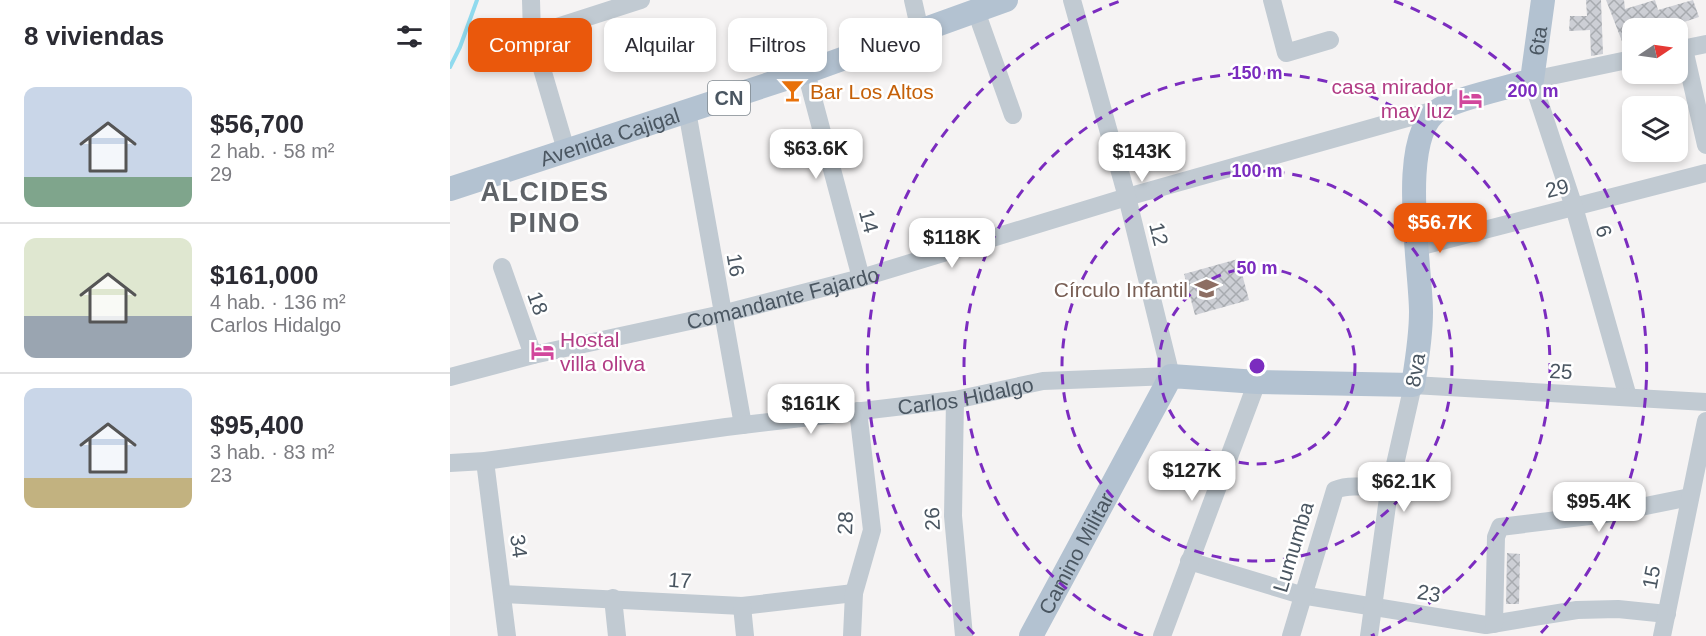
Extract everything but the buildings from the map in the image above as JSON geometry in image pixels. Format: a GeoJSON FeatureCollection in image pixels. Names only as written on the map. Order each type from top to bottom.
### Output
{"type":"FeatureCollection","features":[{"type":"Feature","properties":{"kind":"main road","name":"Avenida Cajigal"},"geometry":{"type":"LineString","coordinates":[[942,23],[1005,0]]}},
{"type":"Feature","properties":{"kind":"main road","name":"6ta"},"geometry":{"type":"LineString","coordinates":[[1532,80],[1543,0]]}},
{"type":"Feature","properties":{"kind":"main road","name":"Avenida Cajigal"},"geometry":{"type":"LineString","coordinates":[[450,189],[806,72]]}},
{"type":"Feature","properties":{"kind":"main road","name":"Comandante Fajardo"},"geometry":{"type":"LineString","coordinates":[[1439,109],[1532,80]]}},
{"type":"Feature","properties":{"kind":"main road","name":"8va"},"geometry":{"type":"LineString","coordinates":[[1413,385],[1420,345],[1421,312],[1413,168],[1422,126],[1439,109]]}},
{"type":"Feature","properties":{"kind":"main road","name":"Carlos Hidalgo"},"geometry":{"type":"LineString","coordinates":[[1171,376],[1257,382],[1413,385]]}},
{"type":"Feature","properties":{"kind":"main road","name":"Camino Militar"},"geometry":{"type":"LineString","coordinates":[[1032,636],[1171,376]]}},
{"type":"Feature","properties":{"kind":"street"},"geometry":{"type":"LineString","coordinates":[[531,0],[532,18]]}},
{"type":"Feature","properties":{"kind":"street"},"geometry":{"type":"LineString","coordinates":[[585,18],[641,0]]}},
{"type":"Feature","properties":{"kind":"street"},"geometry":{"type":"LineString","coordinates":[[913,0],[917,18]]}},
{"type":"Feature","properties":{"kind":"street","name":"12"},"geometry":{"type":"LineString","coordinates":[[1072,0],[1127,197],[1171,376]]}},
{"type":"Feature","properties":{"kind":"street"},"geometry":{"type":"LineString","coordinates":[[1272,0],[1286,53],[1330,40]]}},
{"type":"Feature","properties":{"kind":"street"},"geometry":{"type":"LineString","coordinates":[[976,11],[1013,115]]}},
{"type":"Feature","properties":{"kind":"street"},"geometry":{"type":"LineString","coordinates":[[1688,49],[1706,45]]}},
{"type":"Feature","properties":{"kind":"street","name":"Comandante Fajardo"},"geometry":{"type":"LineString","coordinates":[[1532,80],[1622,62]]}},
{"type":"Feature","properties":{"kind":"street"},"geometry":{"type":"LineString","coordinates":[[543,72],[566,150]]}},
{"type":"Feature","properties":{"kind":"street","name":"14"},"geometry":{"type":"LineString","coordinates":[[806,72],[861,278]]}},
{"type":"Feature","properties":{"kind":"street"},"geometry":{"type":"LineString","coordinates":[[1688,77],[1706,145]]}},
{"type":"Feature","properties":{"kind":"street","name":"6"},"geometry":{"type":"LineString","coordinates":[[1532,80],[1574,207],[1628,397]]}},
{"type":"Feature","properties":{"kind":"street","name":"Comandante Fajardo"},"geometry":{"type":"LineString","coordinates":[[450,376],[533,355],[722,314],[861,278],[1127,197],[1439,109]]}},
{"type":"Feature","properties":{"kind":"street","name":"16"},"geometry":{"type":"LineString","coordinates":[[687,111],[743,425]]}},
{"type":"Feature","properties":{"kind":"street","name":"29"},"geometry":{"type":"LineString","coordinates":[[1418,247],[1706,173]]}},
{"type":"Feature","properties":{"kind":"street","name":"18"},"geometry":{"type":"LineString","coordinates":[[502,267],[533,355]]}},
{"type":"Feature","properties":{"kind":"street","name":"Carlos Hidalgo"},"geometry":{"type":"LineString","coordinates":[[450,463],[485,461],[743,425],[955,400],[1043,381],[1171,376]]}},
{"type":"Feature","properties":{"kind":"street"},"geometry":{"type":"LineString","coordinates":[[1162,636],[1257,382]]}},
{"type":"Feature","properties":{"kind":"street","name":"25"},"geometry":{"type":"LineString","coordinates":[[1413,385],[1706,402]]}},
{"type":"Feature","properties":{"kind":"street","name":"8va"},"geometry":{"type":"LineString","coordinates":[[1369,636],[1389,491],[1413,385]]}},
{"type":"Feature","properties":{"kind":"street","name":"26"},"geometry":{"type":"LineString","coordinates":[[955,400],[953,516],[964,636]]}},
{"type":"Feature","properties":{"kind":"street","name":"28"},"geometry":{"type":"LineString","coordinates":[[852,636],[854,593],[872,530],[858,411]]}},
{"type":"Feature","properties":{"kind":"street","name":"15"},"geometry":{"type":"LineString","coordinates":[[1662,636],[1706,421]]}},
{"type":"Feature","properties":{"kind":"street","name":"34"},"geometry":{"type":"LineString","coordinates":[[485,461],[507,636]]}},
{"type":"Feature","properties":{"kind":"street","name":"Lumumba"},"geometry":{"type":"LineString","coordinates":[[1290,636],[1335,490],[1342,487],[1368,487],[1389,491]]}},
{"type":"Feature","properties":{"kind":"street"},"geometry":{"type":"LineString","coordinates":[[1489,628],[1496,537],[1500,527],[1606,514],[1690,497]]}},
{"type":"Feature","properties":{"kind":"street","name":"23"},"geometry":{"type":"LineString","coordinates":[[1189,561],[1301,595],[1489,628],[1577,610],[1618,609],[1667,614]]}},
{"type":"Feature","properties":{"kind":"street","name":"17"},"geometry":{"type":"LineString","coordinates":[[503,594],[742,606],[854,593]]}},
{"type":"Feature","properties":{"kind":"street"},"geometry":{"type":"LineString","coordinates":[[613,598],[617,636]]}},
{"type":"Feature","properties":{"kind":"street"},"geometry":{"type":"LineString","coordinates":[[742,606],[745,636]]}},
{"type":"Feature","properties":{"kind":"waterway"},"geometry":{"type":"LineString","coordinates":[[450,67],[477,0]]}},
{"type":"Feature","properties":{"kind":"place","name":"Bar Los Altos"},"geometry":{"type":"Point","coordinates":[792,91]}},
{"type":"Feature","properties":{"kind":"place","name":"casa mirador may luz"},"geometry":{"type":"Point","coordinates":[1471,98]}},
{"type":"Feature","properties":{"kind":"place","name":"Círculo Infantil"},"geometry":{"type":"Point","coordinates":[1206,289]}},
{"type":"Feature","properties":{"kind":"place","name":"Hostal villa oliva"},"geometry":{"type":"Point","coordinates":[542,351]}},
{"type":"Feature","properties":{"kind":"district","name":"ALCIDES PINO"},"geometry":{"type":"Point","coordinates":[545,208]}}]}
